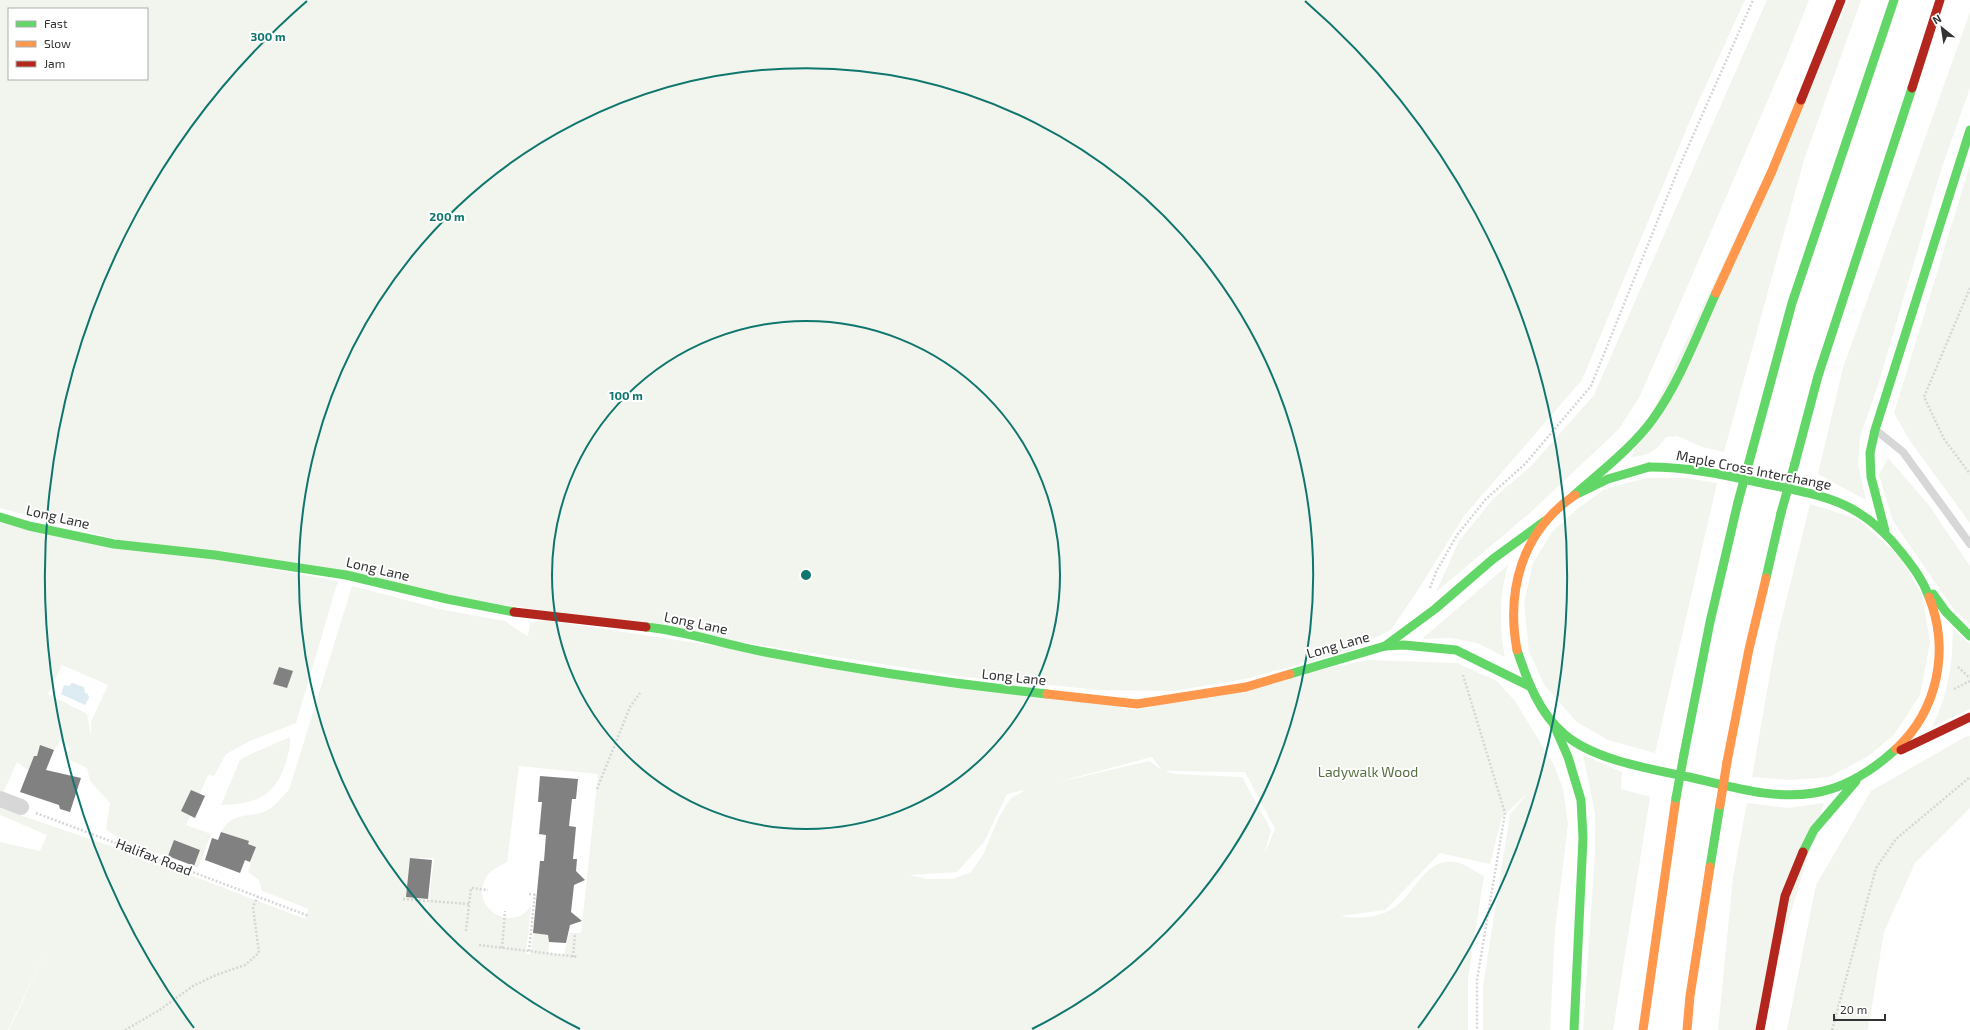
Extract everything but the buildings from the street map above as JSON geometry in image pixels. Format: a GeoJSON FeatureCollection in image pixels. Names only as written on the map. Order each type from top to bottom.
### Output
{"type":"FeatureCollection","features":[{"type":"Feature","properties":{"kind":"main road"},"geometry":{"type":"LineString","coordinates":[[1572,497],[1621,453],[1654,419],[1674,384],[1772,171],[1841,0]]}},
{"type":"Feature","properties":{"kind":"main road"},"geometry":{"type":"LineString","coordinates":[[1643,1030],[1676,798],[1710,622],[1738,502],[1792,303],[1894,0]]}},
{"type":"Feature","properties":{"kind":"main road"},"geometry":{"type":"LineString","coordinates":[[1687,1030],[1727,762],[1749,649],[1781,513],[1818,376],[1940,0]]}},
{"type":"Feature","properties":{"kind":"main road"},"geometry":{"type":"LineString","coordinates":[[1885,531],[1871,477],[1870,453],[1875,430],[1970,130]]}},
{"type":"Feature","properties":{"kind":"main road","name":"Maple Cross Interchange"},"geometry":{"type":"LineString","coordinates":[[1649,467],[1682,467],[1820,496],[1854,508],[1885,531],[1924,581],[1937,624],[1941,647],[1939,667],[1931,701],[1913,731],[1890,755],[1856,781],[1824,792],[1795,796],[1753,793],[1631,764],[1590,749],[1554,725],[1529,686],[1516,653],[1511,610],[1520,566],[1532,541],[1549,518],[1572,497],[1609,477],[1649,467]]}},
{"type":"Feature","properties":{"kind":"main road","name":"Long Lane"},"geometry":{"type":"LineString","coordinates":[[0,516],[29,526],[114,544],[215,555],[346,575],[448,600],[506,610],[665,630],[764,652],[959,685],[1137,704],[1246,687],[1385,646],[1404,645],[1456,650],[1529,686]]}},
{"type":"Feature","properties":{"kind":"main road","name":"Long Lane"},"geometry":{"type":"LineString","coordinates":[[1385,646],[1435,609],[1493,559],[1549,518]]}},
{"type":"Feature","properties":{"kind":"main road"},"geometry":{"type":"LineString","coordinates":[[1924,581],[1946,612],[1970,636]]}},
{"type":"Feature","properties":{"kind":"main road"},"geometry":{"type":"LineString","coordinates":[[1890,755],[1970,717]]}},
{"type":"Feature","properties":{"kind":"main road"},"geometry":{"type":"LineString","coordinates":[[1554,725],[1568,757],[1580,800],[1582,846],[1574,1030]]}},
{"type":"Feature","properties":{"kind":"main road"},"geometry":{"type":"LineString","coordinates":[[1760,1030],[1785,896],[1795,868],[1814,830],[1856,781]]}},
{"type":"Feature","properties":{"kind":"street"},"geometry":{"type":"LineString","coordinates":[[0,799],[21,807]]}},
{"type":"Feature","properties":{"kind":"lane"},"geometry":{"type":"LineString","coordinates":[[1875,430],[1903,452],[1943,504],[1970,544]]}},
{"type":"Feature","properties":{"kind":"path"},"geometry":{"type":"LineString","coordinates":[[1435,609],[1426,598],[1436,572],[1457,535],[1486,499],[1525,464],[1591,386],[1680,165],[1754,0]]}},
{"type":"Feature","properties":{"kind":"path"},"geometry":{"type":"LineString","coordinates":[[1970,288],[1924,397],[1944,439],[1970,474]]}},
{"type":"Feature","properties":{"kind":"path"},"geometry":{"type":"LineString","coordinates":[[1456,650],[1505,813],[1477,980],[1477,1030]]}},
{"type":"Feature","properties":{"kind":"path"},"geometry":{"type":"LineString","coordinates":[[597,789],[630,707],[640,693]]}},
{"type":"Feature","properties":{"kind":"path"},"geometry":{"type":"LineString","coordinates":[[1832,1030],[1876,868],[1896,839],[1970,777]]}},
{"type":"Feature","properties":{"kind":"path","name":"Halifax Road"},"geometry":{"type":"LineString","coordinates":[[21,807],[309,916]]}},
{"type":"Feature","properties":{"kind":"path"},"geometry":{"type":"LineString","coordinates":[[466,931],[471,888],[488,890]]}},
{"type":"Feature","properties":{"kind":"path"},"geometry":{"type":"LineString","coordinates":[[529,894],[536,895],[529,951]]}},
{"type":"Feature","properties":{"kind":"path"},"geometry":{"type":"LineString","coordinates":[[126,1030],[158,1011],[192,986],[216,974],[244,964],[259,953],[253,907],[258,896]]}},
{"type":"Feature","properties":{"kind":"path"},"geometry":{"type":"LineString","coordinates":[[403,899],[469,904]]}},
{"type":"Feature","properties":{"kind":"path"},"geometry":{"type":"LineString","coordinates":[[502,948],[506,911]]}},
{"type":"Feature","properties":{"kind":"path"},"geometry":{"type":"LineString","coordinates":[[573,957],[575,933]]}},
{"type":"Feature","properties":{"kind":"path"},"geometry":{"type":"LineString","coordinates":[[479,945],[578,957]]}},
{"type":"Feature","properties":{"kind":"green space"},"geometry":{"type":"Polygon","coordinates":[[[0,0],[1745,0],[1691,118],[1582,380],[1464,516],[1391,630],[1348,651],[1245,679],[1174,691],[1100,690],[965,677],[455,597],[115,539],[0,508],[0,0]]]}},
{"type":"Feature","properties":{"kind":"green space"},"geometry":{"type":"Polygon","coordinates":[[[1767,0],[1809,0],[1783,65],[1640,396],[1619,429],[1530,513],[1436,592],[1459,541],[1493,499],[1531,466],[1594,395],[1767,0]]]}},
{"type":"Feature","properties":{"kind":"green space"},"geometry":{"type":"Polygon","coordinates":[[[1849,0],[1861,0],[1804,160],[1724,452],[1702,447],[1677,436],[1666,437],[1659,446],[1647,454],[1631,457],[1849,0]]]}},
{"type":"Feature","properties":{"kind":"green space"},"geometry":{"type":"Polygon","coordinates":[[[1970,12],[1970,88],[1942,167],[1879,382],[1860,437],[1858,465],[1866,500],[1818,474],[1843,368],[1970,12]]]}},
{"type":"Feature","properties":{"kind":"green space"},"geometry":{"type":"Polygon","coordinates":[[[1970,165],[1970,523],[1910,441],[1894,413],[1970,165]]]}},
{"type":"Feature","properties":{"kind":"green space"},"geometry":{"type":"Polygon","coordinates":[[[1888,458],[1928,504],[1970,566],[1970,624],[1954,610],[1893,521],[1879,475],[1888,458]]]}},
{"type":"Feature","properties":{"kind":"green space"},"geometry":{"type":"Polygon","coordinates":[[[1646,478],[1686,478],[1717,483],[1655,753],[1608,740],[1577,722],[1545,686],[1529,652],[1524,603],[1533,563],[1552,532],[1577,509],[1605,489],[1646,478]]]}},
{"type":"Feature","properties":{"kind":"green space"},"geometry":{"type":"Polygon","coordinates":[[[1810,504],[1858,519],[1898,555],[1922,594],[1930,642],[1920,695],[1894,735],[1867,757],[1829,777],[1791,780],[1752,777],[1775,646],[1810,504]]]}},
{"type":"Feature","properties":{"kind":"green space"},"geometry":{"type":"Polygon","coordinates":[[[0,521],[338,581],[296,723],[250,741],[226,754],[214,776],[208,775],[186,825],[211,834],[198,868],[124,841],[106,830],[110,803],[90,781],[87,768],[66,758],[70,748],[60,741],[54,750],[40,746],[37,756],[34,756],[28,770],[17,762],[3,793],[0,792],[0,521]],[[62,665],[48,694],[87,714],[91,736],[91,722],[108,685],[62,665]]]}},
{"type":"Feature","properties":{"kind":"green space"},"geometry":{"type":"Polygon","coordinates":[[[1508,565],[1503,589],[1501,611],[1505,657],[1477,643],[1451,638],[1422,639],[1508,565]]]}},
{"type":"Feature","properties":{"kind":"green space","name":"Ladywalk Wood"},"geometry":{"type":"Polygon","coordinates":[[[352,586],[444,610],[505,621],[528,636],[530,623],[545,620],[1136,710],[1367,660],[1457,663],[1497,681],[1515,701],[1554,765],[1563,789],[1568,824],[1555,929],[1550,1030],[1483,1030],[1483,986],[1510,814],[1528,793],[1502,817],[1490,864],[1440,853],[1385,910],[1341,916],[1367,917],[1392,909],[1400,903],[1428,871],[1436,865],[1445,862],[1459,863],[1484,876],[1468,979],[1468,1030],[9,1030],[52,939],[8,1030],[0,1030],[0,842],[40,851],[47,835],[0,815],[0,808],[162,864],[305,919],[309,909],[262,891],[259,880],[248,872],[256,847],[248,844],[248,841],[221,832],[231,820],[238,817],[258,814],[271,808],[289,790],[352,586]],[[1152,757],[1054,783],[1149,761],[1162,770],[1152,757]],[[519,766],[507,862],[493,870],[487,876],[482,887],[483,897],[487,906],[494,913],[503,917],[513,918],[523,914],[531,906],[526,954],[531,954],[533,933],[548,935],[548,938],[550,938],[548,953],[564,955],[569,933],[581,933],[598,774],[519,766]],[[1165,771],[1176,774],[1242,777],[1271,830],[1264,855],[1275,829],[1245,772],[1165,771]],[[1025,790],[1007,794],[984,842],[957,872],[909,875],[927,879],[952,879],[971,872],[983,855],[999,817],[1010,799],[1025,790]],[[411,858],[407,897],[427,901],[426,924],[434,858],[411,858]]]}},
{"type":"Feature","properties":{"kind":"green space"},"geometry":{"type":"Polygon","coordinates":[[[1953,629],[1970,644],[1970,709],[1932,727],[1946,691],[1952,656],[1953,629]]]}},
{"type":"Feature","properties":{"kind":"green space"},"geometry":{"type":"Polygon","coordinates":[[[1970,736],[1970,808],[1915,863],[1884,932],[1868,1030],[1787,1030],[1816,885],[1871,791],[1965,737],[1970,736]]]}},
{"type":"Feature","properties":{"kind":"green space"},"geometry":{"type":"Polygon","coordinates":[[[290,737],[290,748],[285,765],[275,785],[269,792],[253,801],[221,805],[240,760],[290,737]]]}},
{"type":"Feature","properties":{"kind":"green space"},"geometry":{"type":"Polygon","coordinates":[[[1583,755],[1622,772],[1621,789],[1650,797],[1613,1030],[1583,1030],[1595,852],[1595,813],[1583,755]]]}},
{"type":"Feature","properties":{"kind":"green space"},"geometry":{"type":"Polygon","coordinates":[[[1747,803],[1788,808],[1824,803],[1755,1030],[1718,1030],[1733,877],[1747,803]]]}},
{"type":"Feature","properties":{"kind":"shaded area"},"geometry":{"type":"Polygon","coordinates":[[[72,683],[84,687],[85,693],[88,694],[89,698],[85,705],[61,694],[64,685],[69,686],[72,683]]]}},
{"type":"Feature","properties":{"kind":"traffic: fast"},"geometry":{"type":"LineString","coordinates":[[1752,451],[1792,303],[1894,0]]}},
{"type":"Feature","properties":{"kind":"traffic: fast"},"geometry":{"type":"LineString","coordinates":[[1795,463],[1818,376],[1912,88]]}},
{"type":"Feature","properties":{"kind":"traffic: fast"},"geometry":{"type":"LineString","coordinates":[[1885,531],[1871,477],[1870,453],[1875,430],[1970,130]]}},
{"type":"Feature","properties":{"kind":"traffic: fast"},"geometry":{"type":"LineString","coordinates":[[1572,497],[1636,440],[1653,419],[1680,374],[1716,293]]}},
{"type":"Feature","properties":{"kind":"traffic: fast"},"geometry":{"type":"LineString","coordinates":[[1738,502],[1752,451]]}},
{"type":"Feature","properties":{"kind":"traffic: fast"},"geometry":{"type":"LineString","coordinates":[[1781,513],[1795,463]]}},
{"type":"Feature","properties":{"kind":"traffic: fast"},"geometry":{"type":"LineString","coordinates":[[1649,467],[1676,468],[1717,474],[1801,491],[1837,502],[1854,510],[1886,535],[1902,553],[1921,579],[1929,597]]}},
{"type":"Feature","properties":{"kind":"traffic: fast"},"geometry":{"type":"LineString","coordinates":[[1575,495],[1608,479],[1649,467]]}},
{"type":"Feature","properties":{"kind":"traffic: fast"},"geometry":{"type":"LineString","coordinates":[[1684,754],[1710,622],[1738,502]]}},
{"type":"Feature","properties":{"kind":"traffic: fast"},"geometry":{"type":"LineString","coordinates":[[1766,578],[1781,513]]}},
{"type":"Feature","properties":{"kind":"traffic: fast"},"geometry":{"type":"LineString","coordinates":[[0,517],[29,526],[114,544],[215,555],[346,575],[447,599],[514,612]]}},
{"type":"Feature","properties":{"kind":"traffic: fast"},"geometry":{"type":"LineString","coordinates":[[1385,646],[1435,609],[1493,559],[1545,521]]}},
{"type":"Feature","properties":{"kind":"traffic: fast"},"geometry":{"type":"LineString","coordinates":[[1933,594],[1946,612],[1970,636]]}},
{"type":"Feature","properties":{"kind":"traffic: fast"},"geometry":{"type":"LineString","coordinates":[[646,627],[676,632],[750,649],[870,671],[976,686],[1047,694]]}},
{"type":"Feature","properties":{"kind":"traffic: fast"},"geometry":{"type":"LineString","coordinates":[[1290,674],[1385,646],[1404,645],[1456,650],[1529,686]]}},
{"type":"Feature","properties":{"kind":"traffic: fast"},"geometry":{"type":"LineString","coordinates":[[1517,650],[1535,695],[1555,726],[1576,743],[1591,751],[1640,767],[1751,791],[1783,795],[1798,795],[1826,791],[1848,783],[1878,764],[1896,749]]}},
{"type":"Feature","properties":{"kind":"traffic: fast"},"geometry":{"type":"LineString","coordinates":[[1554,725],[1568,757],[1581,800],[1583,838],[1574,1030]]}},
{"type":"Feature","properties":{"kind":"traffic: fast"},"geometry":{"type":"LineString","coordinates":[[1676,798],[1684,754]]}},
{"type":"Feature","properties":{"kind":"traffic: fast"},"geometry":{"type":"LineString","coordinates":[[1803,852],[1814,830],[1856,781]]}},
{"type":"Feature","properties":{"kind":"traffic: fast"},"geometry":{"type":"LineString","coordinates":[[1710,867],[1720,805]]}},
{"type":"Feature","properties":{"kind":"traffic: slow"},"geometry":{"type":"LineString","coordinates":[[1716,293],[1772,171],[1801,100]]}},
{"type":"Feature","properties":{"kind":"traffic: slow"},"geometry":{"type":"LineString","coordinates":[[1517,650],[1514,628],[1514,606],[1522,564],[1530,544],[1542,526],[1557,510],[1575,495]]}},
{"type":"Feature","properties":{"kind":"traffic: slow"},"geometry":{"type":"LineString","coordinates":[[1727,762],[1749,649],[1766,578]]}},
{"type":"Feature","properties":{"kind":"traffic: slow"},"geometry":{"type":"LineString","coordinates":[[1896,749],[1922,716],[1930,698],[1936,678],[1939,658],[1939,638],[1929,597]]}},
{"type":"Feature","properties":{"kind":"traffic: slow"},"geometry":{"type":"LineString","coordinates":[[1047,694],[1137,704],[1246,687],[1290,674]]}},
{"type":"Feature","properties":{"kind":"traffic: slow"},"geometry":{"type":"LineString","coordinates":[[1720,805],[1727,762]]}},
{"type":"Feature","properties":{"kind":"traffic: slow"},"geometry":{"type":"LineString","coordinates":[[1643,1030],[1676,798]]}},
{"type":"Feature","properties":{"kind":"traffic: slow"},"geometry":{"type":"LineString","coordinates":[[1687,1030],[1690,996],[1710,867]]}},
{"type":"Feature","properties":{"kind":"traffic: jam"},"geometry":{"type":"LineString","coordinates":[[1801,100],[1841,0]]}},
{"type":"Feature","properties":{"kind":"traffic: jam"},"geometry":{"type":"LineString","coordinates":[[1912,88],[1940,0]]}},
{"type":"Feature","properties":{"kind":"traffic: jam"},"geometry":{"type":"LineString","coordinates":[[514,612],[646,627]]}},
{"type":"Feature","properties":{"kind":"traffic: jam"},"geometry":{"type":"LineString","coordinates":[[1901,750],[1970,717]]}},
{"type":"Feature","properties":{"kind":"traffic: jam"},"geometry":{"type":"LineString","coordinates":[[1760,1030],[1785,896],[1803,852]]}}]}
